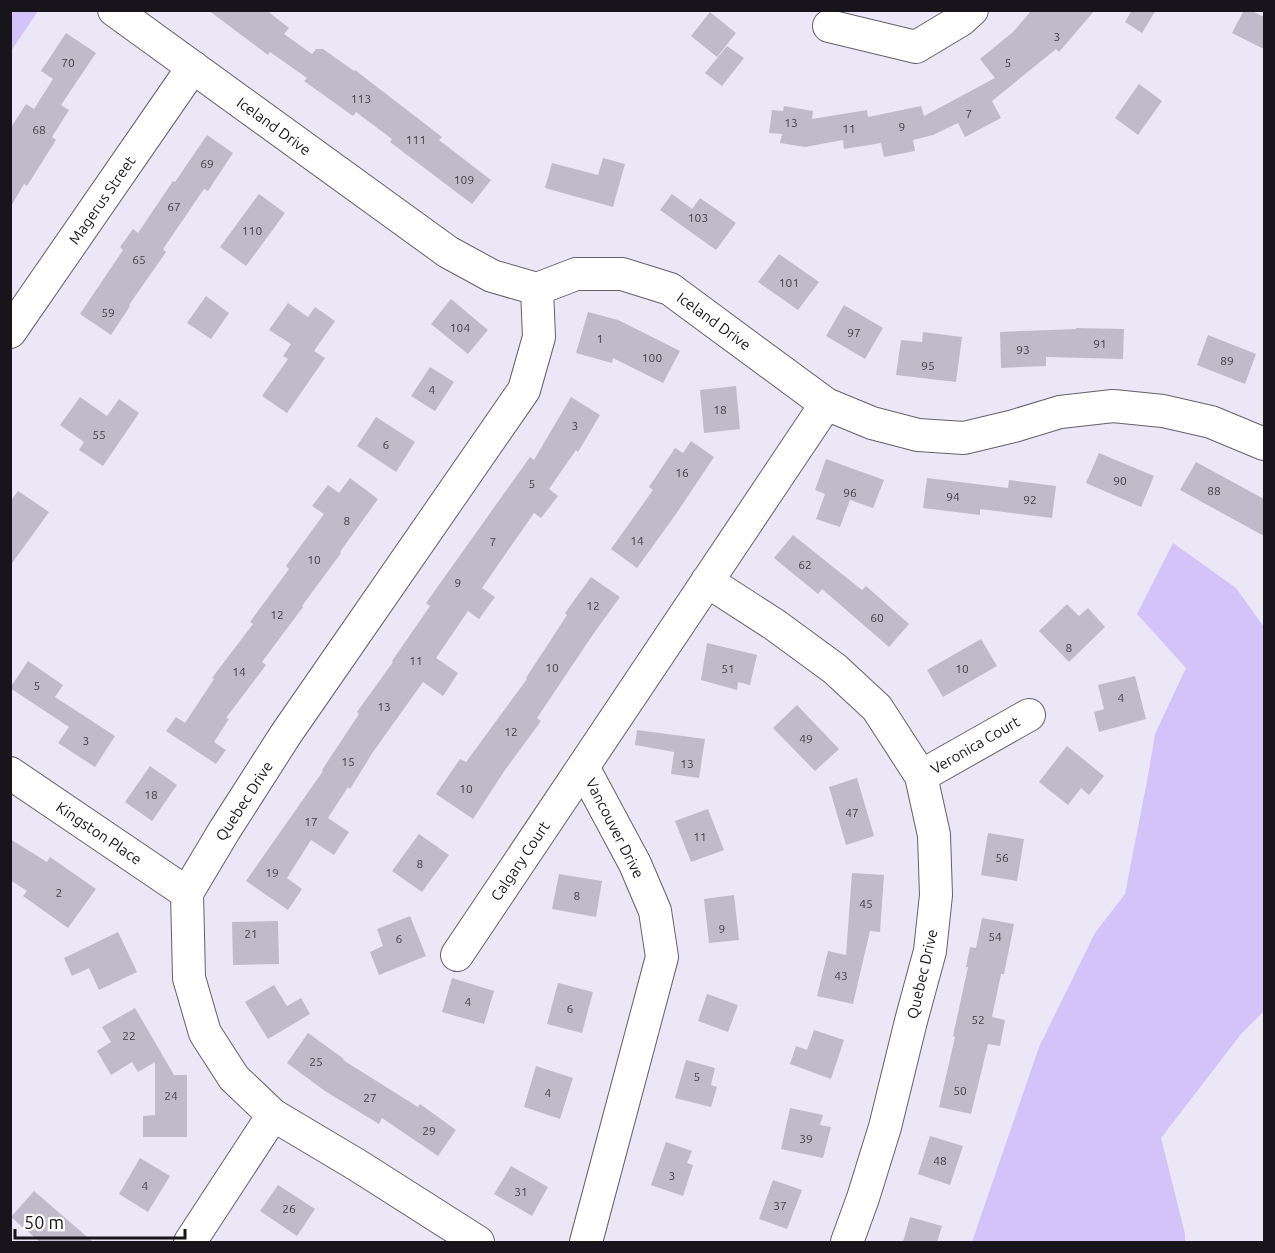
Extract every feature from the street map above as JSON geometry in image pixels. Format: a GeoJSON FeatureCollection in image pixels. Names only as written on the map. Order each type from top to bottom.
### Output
{"type":"FeatureCollection","features":[{"type":"Feature","properties":{"kind":"street","name":"Iceland Drive"},"geometry":{"type":"LineString","coordinates":[[114,10],[448,252],[492,276],[537,289],[576,274],[622,274],[670,289],[826,404],[872,423],[918,435],[964,438],[1060,412],[1113,406],[1163,411],[1211,422],[1264,444]]}},
{"type":"Feature","properties":{"kind":"street"},"geometry":{"type":"LineString","coordinates":[[828,26],[916,47],[961,20],[972,10]]}},
{"type":"Feature","properties":{"kind":"street","name":"Magerus Street"},"geometry":{"type":"LineString","coordinates":[[10,332],[193,67]]}},
{"type":"Feature","properties":{"kind":"street","name":"Quebec Drive"},"geometry":{"type":"LineString","coordinates":[[187,892],[286,734],[524,390],[539,337],[537,289]]}},
{"type":"Feature","properties":{"kind":"street","name":"Vancouver Drive"},"geometry":{"type":"LineString","coordinates":[[586,1242],[662,957],[655,910],[635,864],[583,767],[826,404]]}},
{"type":"Feature","properties":{"kind":"street","name":"Quebec Drive"},"geometry":{"type":"LineString","coordinates":[[707,581],[835,669],[877,708],[921,776],[934,835],[936,895],[930,951],[885,1127],[847,1242]]}},
{"type":"Feature","properties":{"kind":"street","name":"Veronica Court"},"geometry":{"type":"LineString","coordinates":[[921,776],[1029,715]]}},
{"type":"Feature","properties":{"kind":"street","name":"Calgary Court"},"geometry":{"type":"LineString","coordinates":[[457,955],[583,767]]}},
{"type":"Feature","properties":{"kind":"street","name":"Kingston Place"},"geometry":{"type":"LineString","coordinates":[[10,773],[187,892]]}},
{"type":"Feature","properties":{"kind":"street"},"geometry":{"type":"LineString","coordinates":[[187,892],[189,978],[205,1033],[234,1078],[273,1115],[478,1242]]}},
{"type":"Feature","properties":{"kind":"street"},"geometry":{"type":"LineString","coordinates":[[190,1242],[273,1115]]}},
{"type":"Feature","properties":{"kind":"shaded area"},"geometry":{"type":"Polygon","coordinates":[[[10,11],[38,11],[11,51],[10,11]]]}},
{"type":"Feature","properties":{"kind":"shaded area"},"geometry":{"type":"Polygon","coordinates":[[[1173,543],[1236,588],[1264,627],[1264,1011],[1241,1034],[1161,1138],[1185,1242],[972,1242],[1039,1047],[1095,933],[1125,894],[1155,734],[1186,668],[1137,614],[1173,543]]]}},
{"type":"Feature","properties":{"kind":"building"},"geometry":{"type":"Polygon","coordinates":[[[208,10],[266,10],[289,28],[284,34],[312,54],[316,49],[323,49],[355,70],[442,137],[439,140],[491,180],[472,204],[390,142],[392,139],[356,112],[353,116],[304,81],[307,78],[270,52],[268,55],[208,10]]]}},
{"type":"Feature","properties":{"kind":"building"},"geometry":{"type":"Polygon","coordinates":[[[1032,10],[1095,10],[1059,52],[1056,49],[992,101],[1001,118],[965,137],[958,123],[933,135],[913,140],[915,151],[884,157],[881,143],[844,149],[843,140],[805,147],[780,143],[782,134],[769,133],[772,110],[783,111],[784,106],[813,111],[812,119],[867,110],[868,117],[921,106],[924,116],[995,78],[980,59],[1013,32],[1032,10]]]}},
{"type":"Feature","properties":{"kind":"building"},"geometry":{"type":"Polygon","coordinates":[[[1132,10],[1156,10],[1142,33],[1125,22],[1132,10]]]}},
{"type":"Feature","properties":{"kind":"building"},"geometry":{"type":"Polygon","coordinates":[[[1244,10],[1250,10],[1264,17],[1264,49],[1232,33],[1244,10]]]}},
{"type":"Feature","properties":{"kind":"building"},"geometry":{"type":"Polygon","coordinates":[[[710,12],[736,33],[717,57],[691,36],[710,12]]]}},
{"type":"Feature","properties":{"kind":"building"},"geometry":{"type":"Polygon","coordinates":[[[66,33],[96,53],[61,105],[69,110],[52,137],[56,140],[27,186],[24,184],[10,208],[10,129],[26,104],[34,109],[53,79],[41,71],[66,33]]]}},
{"type":"Feature","properties":{"kind":"building"},"geometry":{"type":"Polygon","coordinates":[[[727,46],[744,58],[722,86],[705,73],[727,46]]]}},
{"type":"Feature","properties":{"kind":"building"},"geometry":{"type":"Polygon","coordinates":[[[1139,84],[1162,101],[1138,135],[1115,118],[1139,84]]]}},
{"type":"Feature","properties":{"kind":"building"},"geometry":{"type":"Polygon","coordinates":[[[207,135],[233,153],[208,191],[204,189],[163,249],[166,252],[111,335],[80,314],[123,250],[120,247],[133,229],[138,233],[207,135]]]}},
{"type":"Feature","properties":{"kind":"building"},"geometry":{"type":"Polygon","coordinates":[[[603,158],[625,164],[613,207],[545,188],[552,163],[598,175],[603,158]]]}},
{"type":"Feature","properties":{"kind":"building"},"geometry":{"type":"Polygon","coordinates":[[[259,194],[285,213],[246,266],[220,247],[259,194]]]}},
{"type":"Feature","properties":{"kind":"building"},"geometry":{"type":"Polygon","coordinates":[[[672,194],[692,209],[700,198],[736,223],[716,250],[660,210],[672,194]]]}},
{"type":"Feature","properties":{"kind":"building"},"geometry":{"type":"Polygon","coordinates":[[[779,254],[819,282],[798,310],[758,282],[779,254]]]}},
{"type":"Feature","properties":{"kind":"building"},"geometry":{"type":"Polygon","coordinates":[[[206,296],[229,313],[211,339],[187,323],[206,296]]]}},
{"type":"Feature","properties":{"kind":"building"},"geometry":{"type":"Polygon","coordinates":[[[451,299],[488,330],[468,354],[431,324],[451,299]]]}},
{"type":"Feature","properties":{"kind":"building"},"geometry":{"type":"Polygon","coordinates":[[[288,303],[308,317],[315,307],[335,321],[314,351],[325,358],[287,413],[262,396],[288,359],[283,356],[291,344],[269,330],[288,303]]]}},
{"type":"Feature","properties":{"kind":"building"},"geometry":{"type":"Polygon","coordinates":[[[844,305],[883,328],[865,359],[826,336],[844,305]]]}},
{"type":"Feature","properties":{"kind":"building"},"geometry":{"type":"Polygon","coordinates":[[[588,312],[618,320],[680,351],[663,383],[613,358],[612,363],[576,353],[588,312]]]}},
{"type":"Feature","properties":{"kind":"building"},"geometry":{"type":"Polygon","coordinates":[[[1076,328],[1124,329],[1123,359],[1046,357],[1046,366],[1001,368],[1000,332],[1076,328]]]}},
{"type":"Feature","properties":{"kind":"building"},"geometry":{"type":"Polygon","coordinates":[[[923,332],[962,337],[956,382],[896,375],[901,340],[922,342],[923,332]]]}},
{"type":"Feature","properties":{"kind":"building"},"geometry":{"type":"Polygon","coordinates":[[[1208,335],[1256,354],[1245,384],[1197,365],[1208,335]]]}},
{"type":"Feature","properties":{"kind":"building"},"geometry":{"type":"Polygon","coordinates":[[[430,367],[454,382],[435,411],[411,396],[430,367]]]}},
{"type":"Feature","properties":{"kind":"building"},"geometry":{"type":"Polygon","coordinates":[[[736,386],[740,429],[704,433],[700,390],[736,386]]]}},
{"type":"Feature","properties":{"kind":"building"},"geometry":{"type":"Polygon","coordinates":[[[80,397],[107,416],[119,399],[139,413],[103,466],[79,450],[84,442],[60,425],[80,397]]]}},
{"type":"Feature","properties":{"kind":"building"},"geometry":{"type":"Polygon","coordinates":[[[571,397],[600,415],[578,452],[576,450],[549,489],[558,496],[541,518],[534,513],[482,588],[495,597],[479,619],[468,611],[436,658],[458,673],[443,696],[423,682],[328,818],[349,832],[334,855],[311,840],[287,878],[302,889],[288,910],[246,881],[323,771],[359,714],[357,712],[430,606],[426,603],[530,457],[534,460],[571,397]]]}},
{"type":"Feature","properties":{"kind":"building"},"geometry":{"type":"Polygon","coordinates":[[[376,417],[415,442],[396,472],[357,446],[376,417]]]}},
{"type":"Feature","properties":{"kind":"building"},"geometry":{"type":"Polygon","coordinates":[[[691,441],[714,457],[637,568],[611,549],[653,490],[649,487],[675,448],[683,453],[691,441]]]}},
{"type":"Feature","properties":{"kind":"building"},"geometry":{"type":"Polygon","coordinates":[[[1099,453],[1154,476],[1141,507],[1086,483],[1099,453]]]}},
{"type":"Feature","properties":{"kind":"building"},"geometry":{"type":"Polygon","coordinates":[[[826,459],[884,480],[873,508],[850,500],[840,527],[816,519],[825,494],[815,490],[826,459]]]}},
{"type":"Feature","properties":{"kind":"building"},"geometry":{"type":"Polygon","coordinates":[[[1196,462],[1264,499],[1264,536],[1180,490],[1196,462]]]}},
{"type":"Feature","properties":{"kind":"building"},"geometry":{"type":"Polygon","coordinates":[[[350,478],[378,499],[262,662],[266,665],[226,718],[229,719],[214,742],[226,750],[216,764],[166,731],[176,717],[185,723],[214,679],[212,678],[253,624],[250,622],[289,569],[286,566],[324,514],[312,506],[328,485],[339,493],[350,478]]]}},
{"type":"Feature","properties":{"kind":"building"},"geometry":{"type":"Polygon","coordinates":[[[927,478],[1008,488],[1009,480],[1056,486],[1052,518],[980,509],[980,515],[923,508],[927,478]]]}},
{"type":"Feature","properties":{"kind":"building"},"geometry":{"type":"Polygon","coordinates":[[[18,491],[49,512],[10,566],[10,502],[18,491]]]}},
{"type":"Feature","properties":{"kind":"building"},"geometry":{"type":"Polygon","coordinates":[[[793,535],[862,590],[866,586],[909,624],[889,647],[822,589],[818,594],[774,558],[793,535]]]}},
{"type":"Feature","properties":{"kind":"building"},"geometry":{"type":"Polygon","coordinates":[[[591,577],[620,597],[537,718],[541,721],[473,819],[436,794],[460,759],[466,762],[527,679],[567,615],[565,613],[591,577]]]}},
{"type":"Feature","properties":{"kind":"building"},"geometry":{"type":"Polygon","coordinates":[[[1067,604],[1079,616],[1088,608],[1105,627],[1069,662],[1039,631],[1067,604]]]}},
{"type":"Feature","properties":{"kind":"building"},"geometry":{"type":"Polygon","coordinates":[[[981,639],[997,666],[943,697],[927,670],[981,639]]]}},
{"type":"Feature","properties":{"kind":"building"},"geometry":{"type":"Polygon","coordinates":[[[707,643],[757,655],[750,685],[738,682],[737,690],[701,680],[707,643]]]}},
{"type":"Feature","properties":{"kind":"building"},"geometry":{"type":"Polygon","coordinates":[[[28,661],[63,685],[55,697],[115,736],[95,767],[58,743],[69,727],[10,688],[28,661]]]}},
{"type":"Feature","properties":{"kind":"building"},"geometry":{"type":"Polygon","coordinates":[[[1135,676],[1146,719],[1099,732],[1094,712],[1104,709],[1098,685],[1135,676]]]}},
{"type":"Feature","properties":{"kind":"building"},"geometry":{"type":"Polygon","coordinates":[[[797,705],[839,749],[815,771],[773,728],[797,705]]]}},
{"type":"Feature","properties":{"kind":"building"},"geometry":{"type":"Polygon","coordinates":[[[637,730],[705,739],[699,778],[671,774],[674,752],[635,745],[637,730]]]}},
{"type":"Feature","properties":{"kind":"building"},"geometry":{"type":"Polygon","coordinates":[[[1067,746],[1104,776],[1089,795],[1081,788],[1068,805],[1039,782],[1067,746]]]}},
{"type":"Feature","properties":{"kind":"building"},"geometry":{"type":"Polygon","coordinates":[[[150,766],[177,785],[152,821],[125,802],[150,766]]]}},
{"type":"Feature","properties":{"kind":"building"},"geometry":{"type":"Polygon","coordinates":[[[857,778],[874,836],[846,845],[829,787],[857,778]]]}},
{"type":"Feature","properties":{"kind":"building"},"geometry":{"type":"Polygon","coordinates":[[[708,809],[724,850],[691,862],[675,821],[708,809]]]}},
{"type":"Feature","properties":{"kind":"building"},"geometry":{"type":"Polygon","coordinates":[[[988,833],[1024,839],[1017,881],[981,875],[988,833]]]}},
{"type":"Feature","properties":{"kind":"building"},"geometry":{"type":"Polygon","coordinates":[[[419,834],[449,855],[422,892],[392,871],[419,834]]]}},
{"type":"Feature","properties":{"kind":"building"},"geometry":{"type":"Polygon","coordinates":[[[10,839],[47,862],[50,857],[96,889],[68,928],[23,896],[27,891],[10,880],[10,839]]]}},
{"type":"Feature","properties":{"kind":"building"},"geometry":{"type":"Polygon","coordinates":[[[852,873],[884,875],[880,932],[870,931],[853,1004],[817,996],[828,951],[846,955],[852,873]]]}},
{"type":"Feature","properties":{"kind":"building"},"geometry":{"type":"Polygon","coordinates":[[[559,874],[602,881],[596,917],[552,909],[559,874]]]}},
{"type":"Feature","properties":{"kind":"building"},"geometry":{"type":"Polygon","coordinates":[[[734,895],[739,940],[709,943],[704,899],[734,895]]]}},
{"type":"Feature","properties":{"kind":"building"},"geometry":{"type":"Polygon","coordinates":[[[410,916],[426,956],[379,975],[370,952],[383,946],[377,929],[410,916]]]}},
{"type":"Feature","properties":{"kind":"building"},"geometry":{"type":"Polygon","coordinates":[[[982,918],[1014,924],[992,1017],[1005,1020],[1000,1046],[988,1044],[971,1114],[939,1107],[955,1037],[953,1036],[970,947],[976,948],[982,918]]]}},
{"type":"Feature","properties":{"kind":"building"},"geometry":{"type":"Polygon","coordinates":[[[278,921],[279,964],[233,965],[232,922],[278,921]]]}},
{"type":"Feature","properties":{"kind":"building"},"geometry":{"type":"Polygon","coordinates":[[[118,932],[137,972],[99,990],[89,968],[72,976],[64,958],[118,932]]]}},
{"type":"Feature","properties":{"kind":"building"},"geometry":{"type":"Polygon","coordinates":[[[452,978],[494,991],[484,1024],[442,1012],[452,978]]]}},
{"type":"Feature","properties":{"kind":"building"},"geometry":{"type":"Polygon","coordinates":[[[558,983],[593,992],[582,1033],[547,1024],[558,983]]]}},
{"type":"Feature","properties":{"kind":"building"},"geometry":{"type":"Polygon","coordinates":[[[274,985],[287,1006],[301,998],[310,1014],[268,1039],[245,1002],[274,985]]]}},
{"type":"Feature","properties":{"kind":"building"},"geometry":{"type":"Polygon","coordinates":[[[707,994],[738,1005],[728,1032],[698,1021],[707,994]]]}},
{"type":"Feature","properties":{"kind":"building"},"geometry":{"type":"Polygon","coordinates":[[[135,1008],[174,1075],[187,1075],[187,1137],[143,1137],[143,1116],[155,1115],[155,1062],[138,1072],[132,1062],[111,1075],[97,1051],[111,1042],[102,1027],[135,1008]]]}},
{"type":"Feature","properties":{"kind":"building"},"geometry":{"type":"Polygon","coordinates":[[[814,1030],[844,1040],[831,1079],[790,1064],[796,1046],[807,1050],[814,1030]]]}},
{"type":"Feature","properties":{"kind":"building"},"geometry":{"type":"Polygon","coordinates":[[[308,1033],[343,1060],[418,1107],[420,1104],[456,1130],[438,1156],[382,1118],[379,1124],[325,1091],[287,1063],[308,1033]]]}},
{"type":"Feature","properties":{"kind":"building"},"geometry":{"type":"Polygon","coordinates":[[[686,1060],[715,1068],[711,1085],[717,1087],[711,1107],[675,1098],[686,1060]]]}},
{"type":"Feature","properties":{"kind":"building"},"geometry":{"type":"Polygon","coordinates":[[[536,1066],[573,1078],[560,1119],[524,1107],[536,1066]]]}},
{"type":"Feature","properties":{"kind":"building"},"geometry":{"type":"Polygon","coordinates":[[[790,1108],[823,1115],[820,1125],[831,1127],[823,1158],[781,1149],[790,1108]]]}},
{"type":"Feature","properties":{"kind":"building"},"geometry":{"type":"Polygon","coordinates":[[[930,1136],[963,1146],[950,1185],[918,1174],[930,1136]]]}},
{"type":"Feature","properties":{"kind":"building"},"geometry":{"type":"Polygon","coordinates":[[[666,1142],[692,1151],[687,1163],[693,1165],[683,1196],[651,1185],[666,1142]]]}},
{"type":"Feature","properties":{"kind":"building"},"geometry":{"type":"Polygon","coordinates":[[[140,1158],[170,1176],[148,1212],[119,1194],[140,1158]]]}},
{"type":"Feature","properties":{"kind":"building"},"geometry":{"type":"Polygon","coordinates":[[[511,1166],[548,1187],[532,1216],[494,1194],[511,1166]]]}},
{"type":"Feature","properties":{"kind":"building"},"geometry":{"type":"Polygon","coordinates":[[[773,1180],[802,1190],[787,1229],[759,1219],[773,1180]]]}},
{"type":"Feature","properties":{"kind":"building"},"geometry":{"type":"Polygon","coordinates":[[[278,1185],[315,1209],[297,1236],[260,1211],[278,1185]]]}},
{"type":"Feature","properties":{"kind":"building"},"geometry":{"type":"Polygon","coordinates":[[[34,1191],[93,1242],[40,1242],[11,1217],[34,1191]]]}},
{"type":"Feature","properties":{"kind":"building"},"geometry":{"type":"Polygon","coordinates":[[[910,1217],[942,1226],[937,1242],[903,1242],[910,1217]]]}}]}
